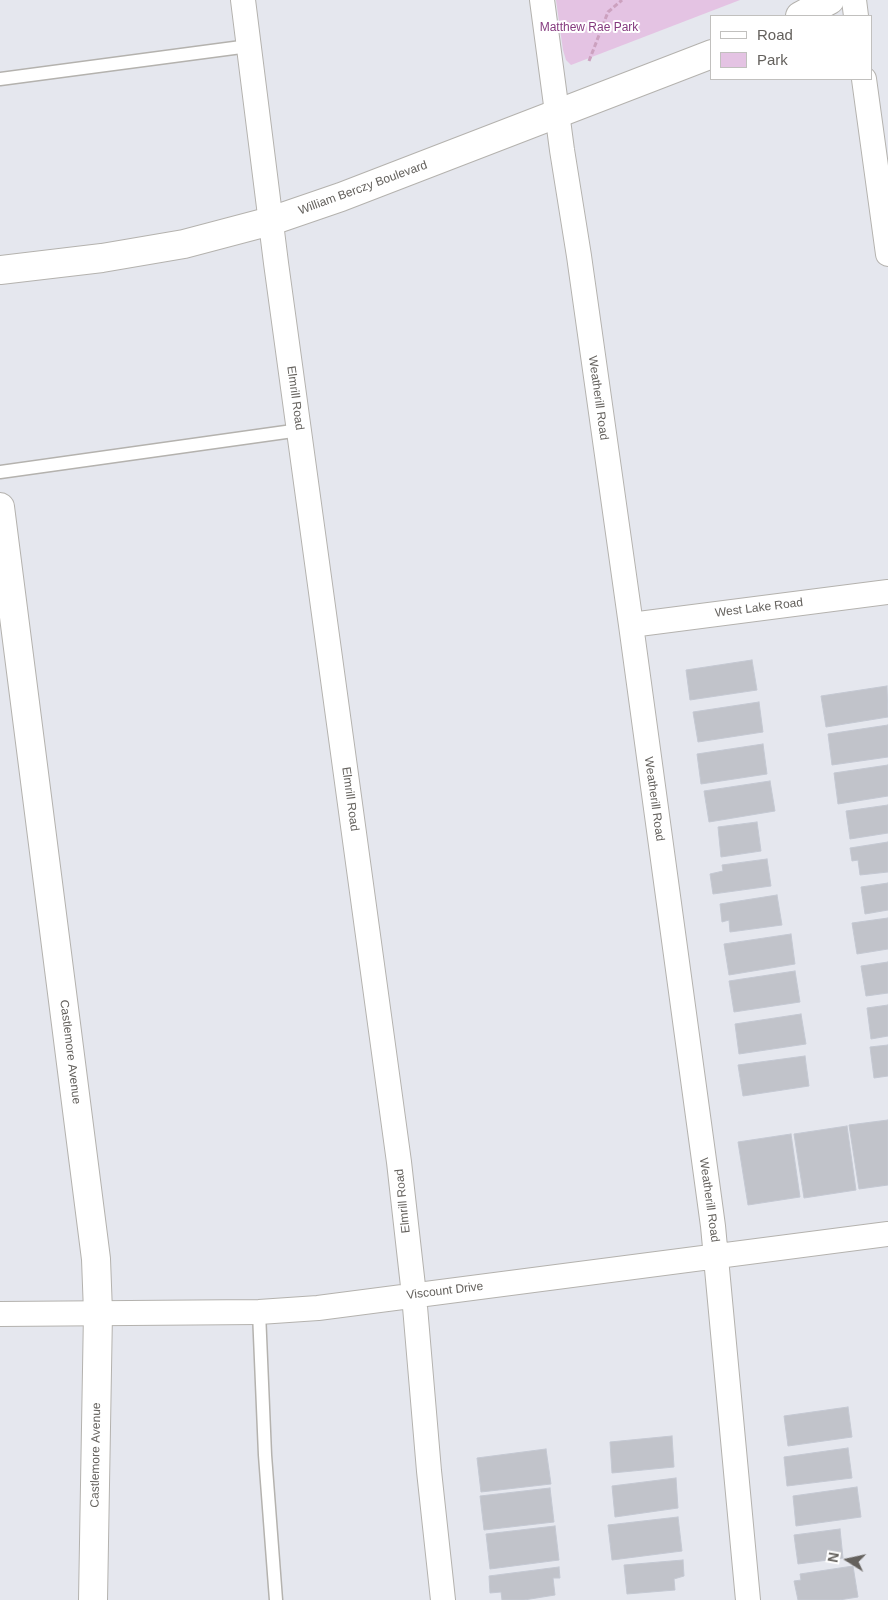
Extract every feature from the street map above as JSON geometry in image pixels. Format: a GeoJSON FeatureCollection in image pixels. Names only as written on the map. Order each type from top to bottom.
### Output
{"type":"FeatureCollection","features":[{"type":"Feature","properties":{"kind":"street","name":"Elmrill Road"},"geometry":{"type":"LineString","coordinates":[[243,0],[271,221],[398,1152],[414,1295],[429,1471],[443,1600]]}},
{"type":"Feature","properties":{"kind":"street","name":"Weatherill Road"},"geometry":{"type":"LineString","coordinates":[[542,0],[631,624],[717,1255],[748,1600]]}},
{"type":"Feature","properties":{"kind":"street"},"geometry":{"type":"LineString","coordinates":[[802,15],[830,0]]}},
{"type":"Feature","properties":{"kind":"street"},"geometry":{"type":"LineString","coordinates":[[854,0],[856,15]]}},
{"type":"Feature","properties":{"kind":"street","name":"William Berczy Boulevard"},"geometry":{"type":"LineString","coordinates":[[0,270],[102,258],[184,244],[271,221],[350,194],[710,55]]}},
{"type":"Feature","properties":{"kind":"street"},"geometry":{"type":"LineString","coordinates":[[864,80],[888,254]]}},
{"type":"Feature","properties":{"kind":"street","name":"Castlemore Avenue"},"geometry":{"type":"LineString","coordinates":[[0,507],[93,1235],[98,1312],[94,1600]]}},
{"type":"Feature","properties":{"kind":"street","name":"West Lake Road"},"geometry":{"type":"LineString","coordinates":[[631,624],[888,592]]}},
{"type":"Feature","properties":{"kind":"street","name":"Viscount Drive"},"geometry":{"type":"LineString","coordinates":[[0,1314],[259,1312],[318,1308],[888,1234]]}},
{"type":"Feature","properties":{"kind":"lane"},"geometry":{"type":"LineString","coordinates":[[0,79],[249,46]]}},
{"type":"Feature","properties":{"kind":"lane"},"geometry":{"type":"LineString","coordinates":[[0,472],[300,430]]}},
{"type":"Feature","properties":{"kind":"lane"},"geometry":{"type":"LineString","coordinates":[[259,1312],[265,1455],[276,1600]]}},
{"type":"Feature","properties":{"kind":"path"},"geometry":{"type":"LineString","coordinates":[[589,61],[608,12],[622,0]]}},
{"type":"Feature","properties":{"kind":"green space","name":"Matthew Rae Park"},"geometry":{"type":"Polygon","coordinates":[[[556,0],[740,0],[571,65],[566,60],[563,50],[556,0]]]}},
{"type":"Feature","properties":{"kind":"building"},"geometry":{"type":"Polygon","coordinates":[[[752,660],[757,690],[690,700],[686,670],[752,660]]]}},
{"type":"Feature","properties":{"kind":"building"},"geometry":{"type":"Polygon","coordinates":[[[887,686],[888,717],[826,727],[821,696],[887,686]]]}},
{"type":"Feature","properties":{"kind":"building"},"geometry":{"type":"Polygon","coordinates":[[[759,702],[763,732],[698,742],[693,712],[759,702]]]}},
{"type":"Feature","properties":{"kind":"building"},"geometry":{"type":"Polygon","coordinates":[[[888,725],[888,757],[832,765],[828,734],[888,725]]]}},
{"type":"Feature","properties":{"kind":"building"},"geometry":{"type":"Polygon","coordinates":[[[763,744],[767,774],[701,784],[697,754],[763,744]]]}},
{"type":"Feature","properties":{"kind":"building"},"geometry":{"type":"Polygon","coordinates":[[[888,765],[888,796],[838,804],[834,773],[888,765]]]}},
{"type":"Feature","properties":{"kind":"building"},"geometry":{"type":"Polygon","coordinates":[[[770,781],[775,811],[709,822],[704,791],[770,781]]]}},
{"type":"Feature","properties":{"kind":"building"},"geometry":{"type":"Polygon","coordinates":[[[888,805],[888,833],[850,839],[846,811],[888,805]]]}},
{"type":"Feature","properties":{"kind":"building"},"geometry":{"type":"Polygon","coordinates":[[[757,822],[761,851],[721,857],[718,827],[757,822]]]}},
{"type":"Feature","properties":{"kind":"building"},"geometry":{"type":"Polygon","coordinates":[[[888,842],[888,872],[860,875],[858,860],[852,861],[850,848],[888,842]]]}},
{"type":"Feature","properties":{"kind":"building"},"geometry":{"type":"Polygon","coordinates":[[[767,859],[771,886],[713,894],[710,874],[723,871],[722,865],[767,859]]]}},
{"type":"Feature","properties":{"kind":"building"},"geometry":{"type":"Polygon","coordinates":[[[888,883],[888,910],[865,914],[861,887],[888,883]]]}},
{"type":"Feature","properties":{"kind":"building"},"geometry":{"type":"Polygon","coordinates":[[[777,895],[782,925],[730,932],[729,920],[722,922],[720,904],[777,895]]]}},
{"type":"Feature","properties":{"kind":"building"},"geometry":{"type":"Polygon","coordinates":[[[888,918],[888,949],[857,954],[852,923],[888,918]]]}},
{"type":"Feature","properties":{"kind":"building"},"geometry":{"type":"Polygon","coordinates":[[[791,934],[795,964],[729,975],[724,944],[791,934]]]}},
{"type":"Feature","properties":{"kind":"building"},"geometry":{"type":"Polygon","coordinates":[[[888,962],[888,993],[866,996],[861,966],[888,962]]]}},
{"type":"Feature","properties":{"kind":"building"},"geometry":{"type":"Polygon","coordinates":[[[795,971],[800,1002],[734,1012],[729,981],[795,971]]]}},
{"type":"Feature","properties":{"kind":"building"},"geometry":{"type":"Polygon","coordinates":[[[888,1005],[888,1036],[871,1039],[867,1008],[888,1005]]]}},
{"type":"Feature","properties":{"kind":"building"},"geometry":{"type":"Polygon","coordinates":[[[801,1014],[806,1044],[739,1054],[735,1024],[801,1014]]]}},
{"type":"Feature","properties":{"kind":"building"},"geometry":{"type":"Polygon","coordinates":[[[888,1045],[888,1076],[874,1078],[870,1047],[888,1045]]]}},
{"type":"Feature","properties":{"kind":"building"},"geometry":{"type":"Polygon","coordinates":[[[805,1056],[809,1086],[743,1096],[738,1065],[805,1056]]]}},
{"type":"Feature","properties":{"kind":"building"},"geometry":{"type":"Polygon","coordinates":[[[888,1120],[888,1185],[859,1189],[849,1125],[888,1120]]]}},
{"type":"Feature","properties":{"kind":"building"},"geometry":{"type":"Polygon","coordinates":[[[847,1126],[856,1190],[804,1198],[794,1134],[847,1126]]]}},
{"type":"Feature","properties":{"kind":"building"},"geometry":{"type":"Polygon","coordinates":[[[791,1134],[800,1197],[748,1205],[738,1142],[791,1134]]]}},
{"type":"Feature","properties":{"kind":"building"},"geometry":{"type":"Polygon","coordinates":[[[848,1407],[852,1437],[788,1446],[784,1416],[848,1407]]]}},
{"type":"Feature","properties":{"kind":"building"},"geometry":{"type":"Polygon","coordinates":[[[672,1436],[674,1467],[612,1473],[610,1442],[672,1436]]]}},
{"type":"Feature","properties":{"kind":"building"},"geometry":{"type":"Polygon","coordinates":[[[848,1448],[852,1478],[787,1486],[784,1457],[848,1448]]]}},
{"type":"Feature","properties":{"kind":"building"},"geometry":{"type":"Polygon","coordinates":[[[546,1449],[551,1484],[481,1492],[477,1458],[546,1449]]]}},
{"type":"Feature","properties":{"kind":"building"},"geometry":{"type":"Polygon","coordinates":[[[676,1478],[678,1508],[615,1517],[612,1486],[676,1478]]]}},
{"type":"Feature","properties":{"kind":"building"},"geometry":{"type":"Polygon","coordinates":[[[857,1487],[861,1517],[796,1526],[793,1496],[857,1487]]]}},
{"type":"Feature","properties":{"kind":"building"},"geometry":{"type":"Polygon","coordinates":[[[550,1488],[554,1522],[484,1530],[480,1496],[550,1488]]]}},
{"type":"Feature","properties":{"kind":"building"},"geometry":{"type":"Polygon","coordinates":[[[678,1517],[682,1551],[612,1560],[608,1525],[678,1517]]]}},
{"type":"Feature","properties":{"kind":"building"},"geometry":{"type":"Polygon","coordinates":[[[555,1526],[559,1560],[490,1569],[486,1534],[555,1526]]]}},
{"type":"Feature","properties":{"kind":"building"},"geometry":{"type":"Polygon","coordinates":[[[840,1529],[843,1558],[798,1564],[794,1535],[840,1529]]]}},
{"type":"Feature","properties":{"kind":"building"},"geometry":{"type":"Polygon","coordinates":[[[683,1560],[684,1576],[674,1579],[675,1590],[627,1594],[624,1565],[683,1560]]]}},
{"type":"Feature","properties":{"kind":"building"},"geometry":{"type":"Polygon","coordinates":[[[853,1566],[858,1597],[839,1600],[798,1600],[794,1581],[801,1580],[800,1574],[853,1566]]]}},
{"type":"Feature","properties":{"kind":"building"},"geometry":{"type":"Polygon","coordinates":[[[559,1567],[560,1578],[553,1578],[555,1595],[524,1600],[502,1600],[501,1592],[490,1593],[489,1576],[559,1567]]]}}]}
